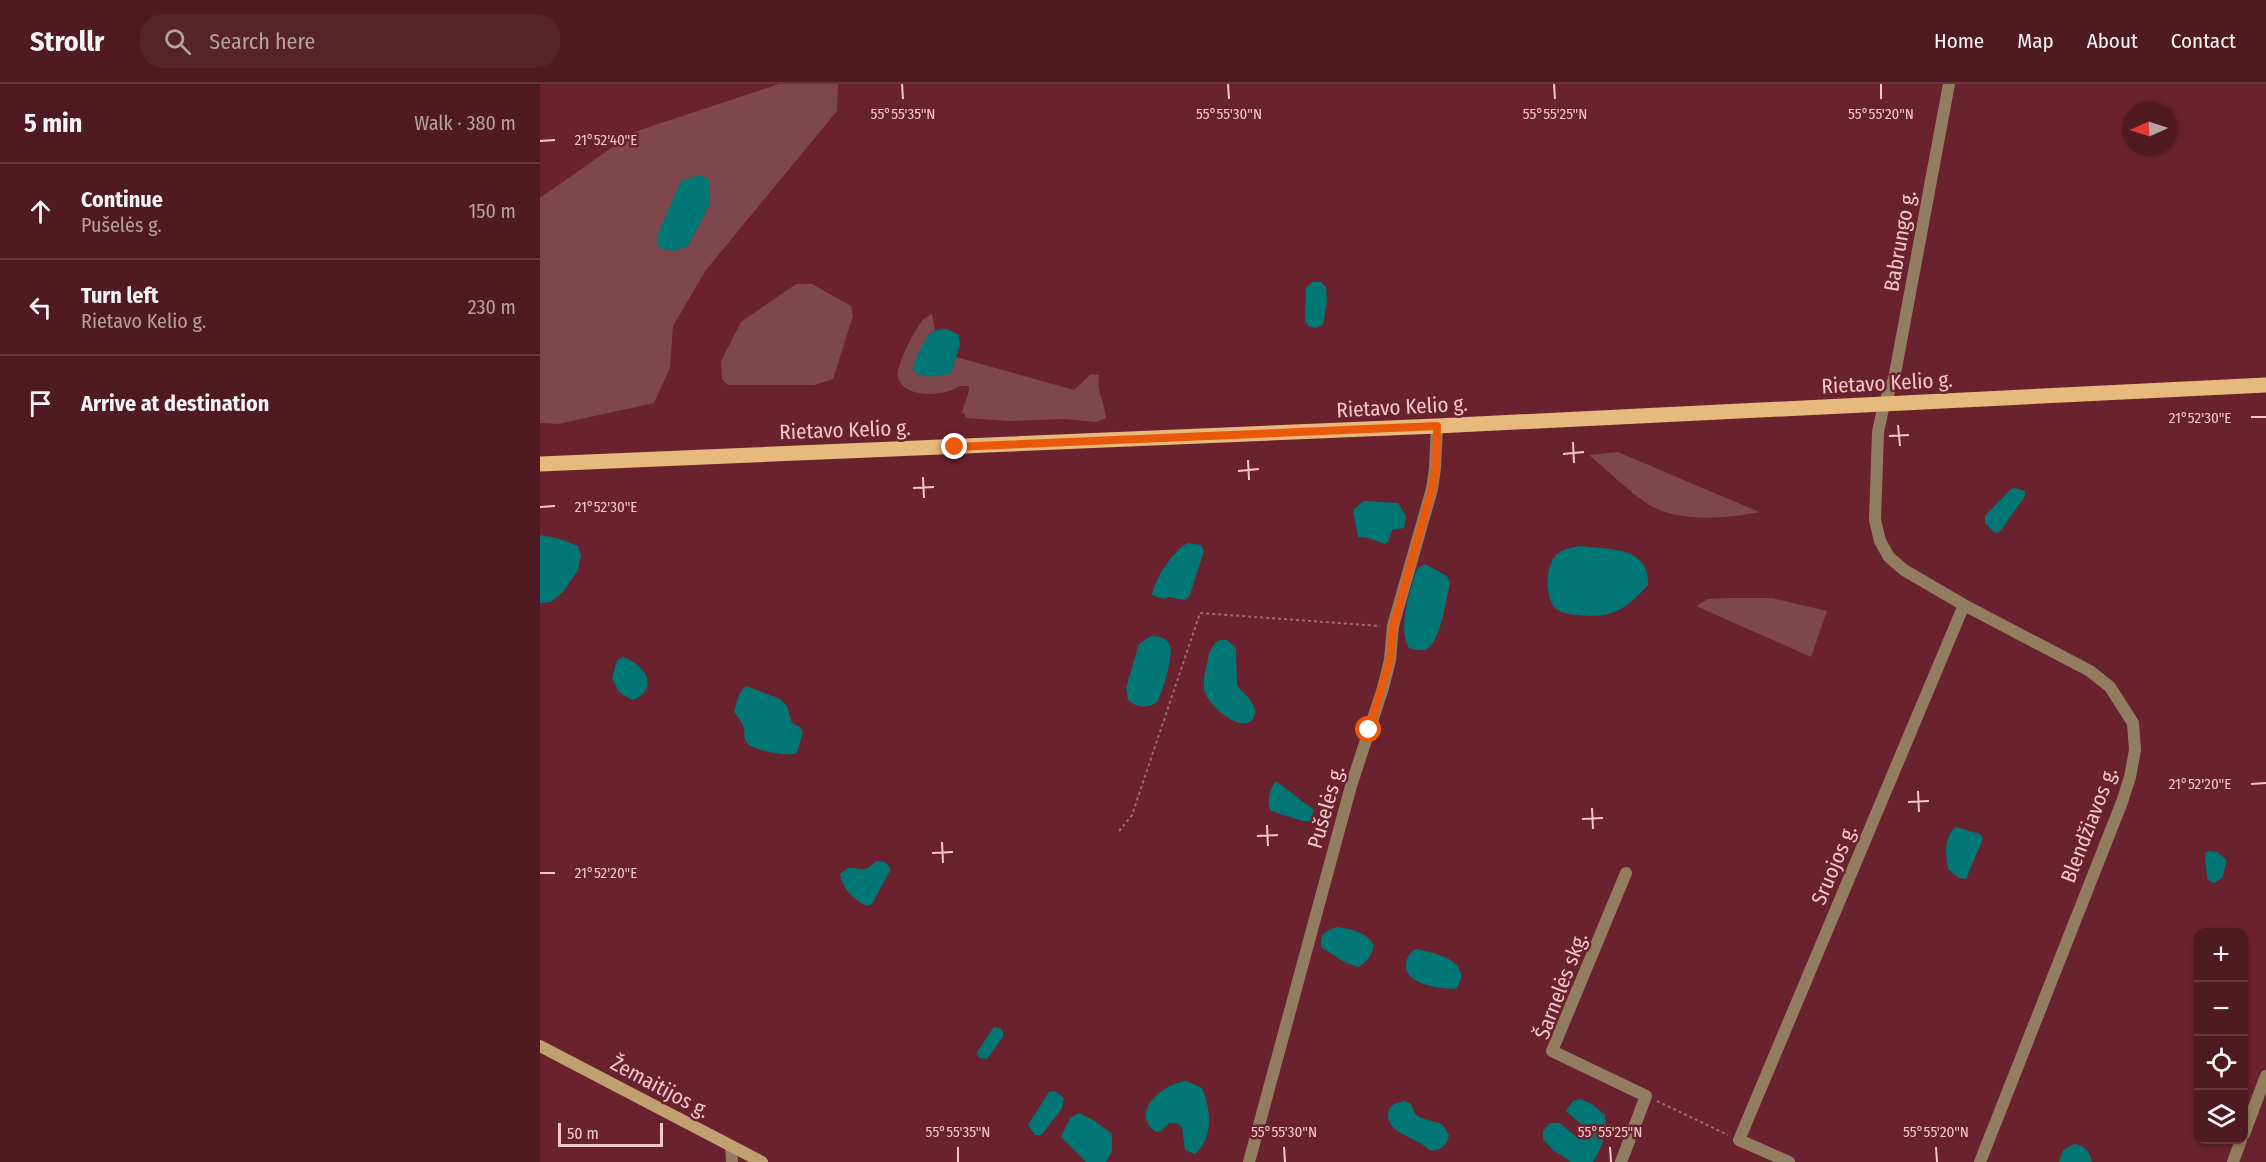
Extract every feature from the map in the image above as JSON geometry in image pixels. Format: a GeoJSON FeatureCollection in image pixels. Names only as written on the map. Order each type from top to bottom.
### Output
{"type":"FeatureCollection","features":[{"type":"Feature","properties":{"kind":"main road","name":"Rietavo Kelio g."},"geometry":{"type":"LineString","coordinates":[[540,464],[1437,426],[2266,385]]}},
{"type":"Feature","properties":{"kind":"main road","name":"Žemaitijos g."},"geometry":{"type":"LineString","coordinates":[[540,1046],[762,1162]]}},
{"type":"Feature","properties":{"kind":"street","name":"Babrungo g."},"geometry":{"type":"LineString","coordinates":[[1884,404],[1894,379],[1949,84]]}},
{"type":"Feature","properties":{"kind":"street","name":"Blendžiavos g."},"geometry":{"type":"LineString","coordinates":[[1884,404],[1878,432],[1875,520],[1880,541],[1889,557],[1904,570],[1964,605],[2090,671],[2109,687],[2133,723],[2135,750],[2122,802],[1980,1162]]}},
{"type":"Feature","properties":{"kind":"street","name":"Pušelės g."},"geometry":{"type":"LineString","coordinates":[[1249,1162],[1351,786],[1383,688],[1390,660],[1393,627],[1432,489],[1436,468],[1437,426]]}},
{"type":"Feature","properties":{"kind":"street","name":"Sruojos g."},"geometry":{"type":"LineString","coordinates":[[1739,1140],[1964,605]]}},
{"type":"Feature","properties":{"kind":"street","name":"Šarnelės skg."},"geometry":{"type":"LineString","coordinates":[[1626,873],[1552,1051],[1646,1096]]}},
{"type":"Feature","properties":{"kind":"street"},"geometry":{"type":"LineString","coordinates":[[2248,1123],[2266,1076]]}},
{"type":"Feature","properties":{"kind":"street"},"geometry":{"type":"LineString","coordinates":[[1621,1162],[1646,1096]]}},
{"type":"Feature","properties":{"kind":"street"},"geometry":{"type":"LineString","coordinates":[[1739,1140],[1790,1162]]}},
{"type":"Feature","properties":{"kind":"street"},"geometry":{"type":"LineString","coordinates":[[2233,1162],[2240,1144]]}},
{"type":"Feature","properties":{"kind":"street"},"geometry":{"type":"LineString","coordinates":[[731,1146],[732,1162]]}},
{"type":"Feature","properties":{"kind":"path"},"geometry":{"type":"LineString","coordinates":[[1119,831],[1132,815],[1200,613],[1393,627]]}},
{"type":"Feature","properties":{"kind":"path"},"geometry":{"type":"LineString","coordinates":[[1646,1096],[1739,1140]]}},
{"type":"Feature","properties":{"kind":"shaded area"},"geometry":{"type":"Polygon","coordinates":[[[779,84],[838,84],[837,111],[706,270],[673,326],[670,368],[654,403],[558,424],[540,423],[540,198],[634,132],[779,84]],[[710,180],[688,246],[710,204],[710,180]]]}},
{"type":"Feature","properties":{"kind":"shaded area"},"geometry":{"type":"Polygon","coordinates":[[[796,284],[812,284],[851,306],[853,316],[833,379],[814,385],[728,385],[722,379],[721,361],[741,322],[796,284]]]}},
{"type":"Feature","properties":{"kind":"shaded area"},"geometry":{"type":"Polygon","coordinates":[[[932,314],[935,330],[928,335],[951,373],[956,357],[1074,390],[1091,374],[1099,375],[1106,418],[1097,422],[1063,419],[1008,421],[967,418],[962,412],[969,386],[959,386],[953,390],[935,394],[908,389],[898,377],[900,365],[916,330],[924,319],[932,314]]]}},
{"type":"Feature","properties":{"kind":"shaded area"},"geometry":{"type":"Polygon","coordinates":[[[1618,452],[1759,512],[1701,518],[1672,514],[1658,509],[1639,498],[1589,455],[1618,452]]]}},
{"type":"Feature","properties":{"kind":"shaded area"},"geometry":{"type":"Polygon","coordinates":[[[1772,598],[1827,611],[1811,657],[1696,606],[1708,599],[1772,598]]]}},
{"type":"Feature","properties":{"kind":"water"},"geometry":{"type":"Polygon","coordinates":[[[699,175],[710,180],[710,204],[688,246],[675,251],[662,249],[657,243],[657,236],[681,181],[699,175]]]}},
{"type":"Feature","properties":{"kind":"water"},"geometry":{"type":"Polygon","coordinates":[[[1312,282],[1321,282],[1326,287],[1327,301],[1323,325],[1315,328],[1308,326],[1305,320],[1306,288],[1312,282]]]}},
{"type":"Feature","properties":{"kind":"water"},"geometry":{"type":"Polygon","coordinates":[[[947,329],[959,335],[960,345],[951,373],[931,376],[913,371],[917,356],[929,335],[936,330],[947,329]]]}},
{"type":"Feature","properties":{"kind":"water"},"geometry":{"type":"Polygon","coordinates":[[[2011,489],[2025,491],[2025,496],[2002,529],[1998,533],[1994,532],[1985,523],[1985,516],[2011,489]]]}},
{"type":"Feature","properties":{"kind":"water"},"geometry":{"type":"Polygon","coordinates":[[[1364,501],[1398,503],[1406,516],[1404,528],[1392,530],[1385,544],[1358,537],[1353,510],[1364,501]]]}},
{"type":"Feature","properties":{"kind":"water"},"geometry":{"type":"Polygon","coordinates":[[[540,535],[578,546],[581,556],[578,570],[563,592],[551,602],[540,603],[540,535]]]}},
{"type":"Feature","properties":{"kind":"water"},"geometry":{"type":"Polygon","coordinates":[[[1188,543],[1201,545],[1204,551],[1190,595],[1185,600],[1168,597],[1164,599],[1152,595],[1156,581],[1166,566],[1188,543]]]}},
{"type":"Feature","properties":{"kind":"water"},"geometry":{"type":"Polygon","coordinates":[[[1581,546],[1626,552],[1635,557],[1647,572],[1648,585],[1625,607],[1609,614],[1588,616],[1557,610],[1549,596],[1548,589],[1548,574],[1552,560],[1558,553],[1581,546]]]}},
{"type":"Feature","properties":{"kind":"water"},"geometry":{"type":"Polygon","coordinates":[[[1425,564],[1447,576],[1450,584],[1438,632],[1430,647],[1421,650],[1409,648],[1404,631],[1404,621],[1417,569],[1425,564]]]}},
{"type":"Feature","properties":{"kind":"water"},"geometry":{"type":"Polygon","coordinates":[[[1151,636],[1167,641],[1171,654],[1158,701],[1151,705],[1139,706],[1128,700],[1126,688],[1139,644],[1151,636]]]}},
{"type":"Feature","properties":{"kind":"water"},"geometry":{"type":"Polygon","coordinates":[[[1220,640],[1227,640],[1236,648],[1237,685],[1251,701],[1255,711],[1252,720],[1247,723],[1240,723],[1225,716],[1212,704],[1205,692],[1204,678],[1209,653],[1214,644],[1220,640]]]}},
{"type":"Feature","properties":{"kind":"water"},"geometry":{"type":"Polygon","coordinates":[[[623,657],[637,665],[647,677],[646,690],[632,700],[619,692],[612,678],[617,660],[623,657]]]}},
{"type":"Feature","properties":{"kind":"water"},"geometry":{"type":"Polygon","coordinates":[[[746,686],[780,699],[787,706],[792,723],[800,727],[803,732],[797,753],[771,752],[747,743],[743,725],[734,712],[739,694],[746,686]]]}},
{"type":"Feature","properties":{"kind":"water"},"geometry":{"type":"Polygon","coordinates":[[[1276,781],[1314,810],[1310,821],[1271,811],[1269,796],[1276,781]]]}},
{"type":"Feature","properties":{"kind":"water"},"geometry":{"type":"Polygon","coordinates":[[[1956,827],[1980,834],[1983,839],[1966,879],[1959,878],[1948,869],[1947,841],[1956,827]]]}},
{"type":"Feature","properties":{"kind":"water"},"geometry":{"type":"Polygon","coordinates":[[[2217,852],[2227,860],[2222,878],[2214,883],[2208,880],[2205,853],[2217,852]]]}},
{"type":"Feature","properties":{"kind":"water"},"geometry":{"type":"Polygon","coordinates":[[[876,861],[885,862],[891,869],[872,904],[866,906],[849,893],[840,874],[848,868],[866,869],[876,861]]]}},
{"type":"Feature","properties":{"kind":"water"},"geometry":{"type":"Polygon","coordinates":[[[1337,927],[1358,932],[1374,945],[1369,958],[1358,967],[1344,962],[1321,947],[1324,934],[1337,927]]]}},
{"type":"Feature","properties":{"kind":"water"},"geometry":{"type":"Polygon","coordinates":[[[1416,949],[1443,956],[1457,966],[1461,972],[1461,980],[1456,989],[1425,984],[1411,977],[1406,964],[1409,955],[1416,949]]]}},
{"type":"Feature","properties":{"kind":"water"},"geometry":{"type":"Polygon","coordinates":[[[994,1027],[1000,1028],[1003,1037],[987,1059],[979,1058],[977,1052],[994,1027]]]}},
{"type":"Feature","properties":{"kind":"water"},"geometry":{"type":"Polygon","coordinates":[[[1186,1081],[1202,1088],[1209,1114],[1208,1131],[1195,1154],[1185,1150],[1182,1128],[1178,1123],[1169,1123],[1162,1131],[1156,1132],[1146,1120],[1147,1108],[1161,1091],[1186,1081]]]}},
{"type":"Feature","properties":{"kind":"water"},"geometry":{"type":"Polygon","coordinates":[[[1055,1091],[1064,1098],[1062,1109],[1041,1135],[1035,1135],[1028,1125],[1049,1092],[1055,1091]]]}},
{"type":"Feature","properties":{"kind":"water"},"geometry":{"type":"Polygon","coordinates":[[[1580,1099],[1592,1104],[1605,1115],[1604,1140],[1593,1162],[1571,1162],[1553,1150],[1543,1139],[1543,1131],[1550,1123],[1560,1123],[1574,1135],[1583,1134],[1584,1127],[1566,1111],[1573,1101],[1580,1099]]]}},
{"type":"Feature","properties":{"kind":"water"},"geometry":{"type":"Polygon","coordinates":[[[1405,1101],[1411,1104],[1415,1114],[1421,1118],[1442,1124],[1449,1135],[1442,1147],[1429,1150],[1396,1130],[1391,1124],[1388,1118],[1389,1109],[1394,1104],[1405,1101]]]}},
{"type":"Feature","properties":{"kind":"water"},"geometry":{"type":"Polygon","coordinates":[[[1079,1113],[1095,1121],[1112,1134],[1112,1151],[1106,1162],[1086,1162],[1061,1137],[1070,1118],[1079,1113]]]}},
{"type":"Feature","properties":{"kind":"water"},"geometry":{"type":"Polygon","coordinates":[[[2074,1144],[2086,1150],[2092,1162],[2059,1162],[2063,1150],[2074,1144]]]}},
{"type":"Feature","properties":{"kind":"route"},"geometry":{"type":"LineString","coordinates":[[955,447],[1437,426],[1436,468],[1432,489],[1393,627],[1390,660],[1383,688],[1369,730]]}}]}
